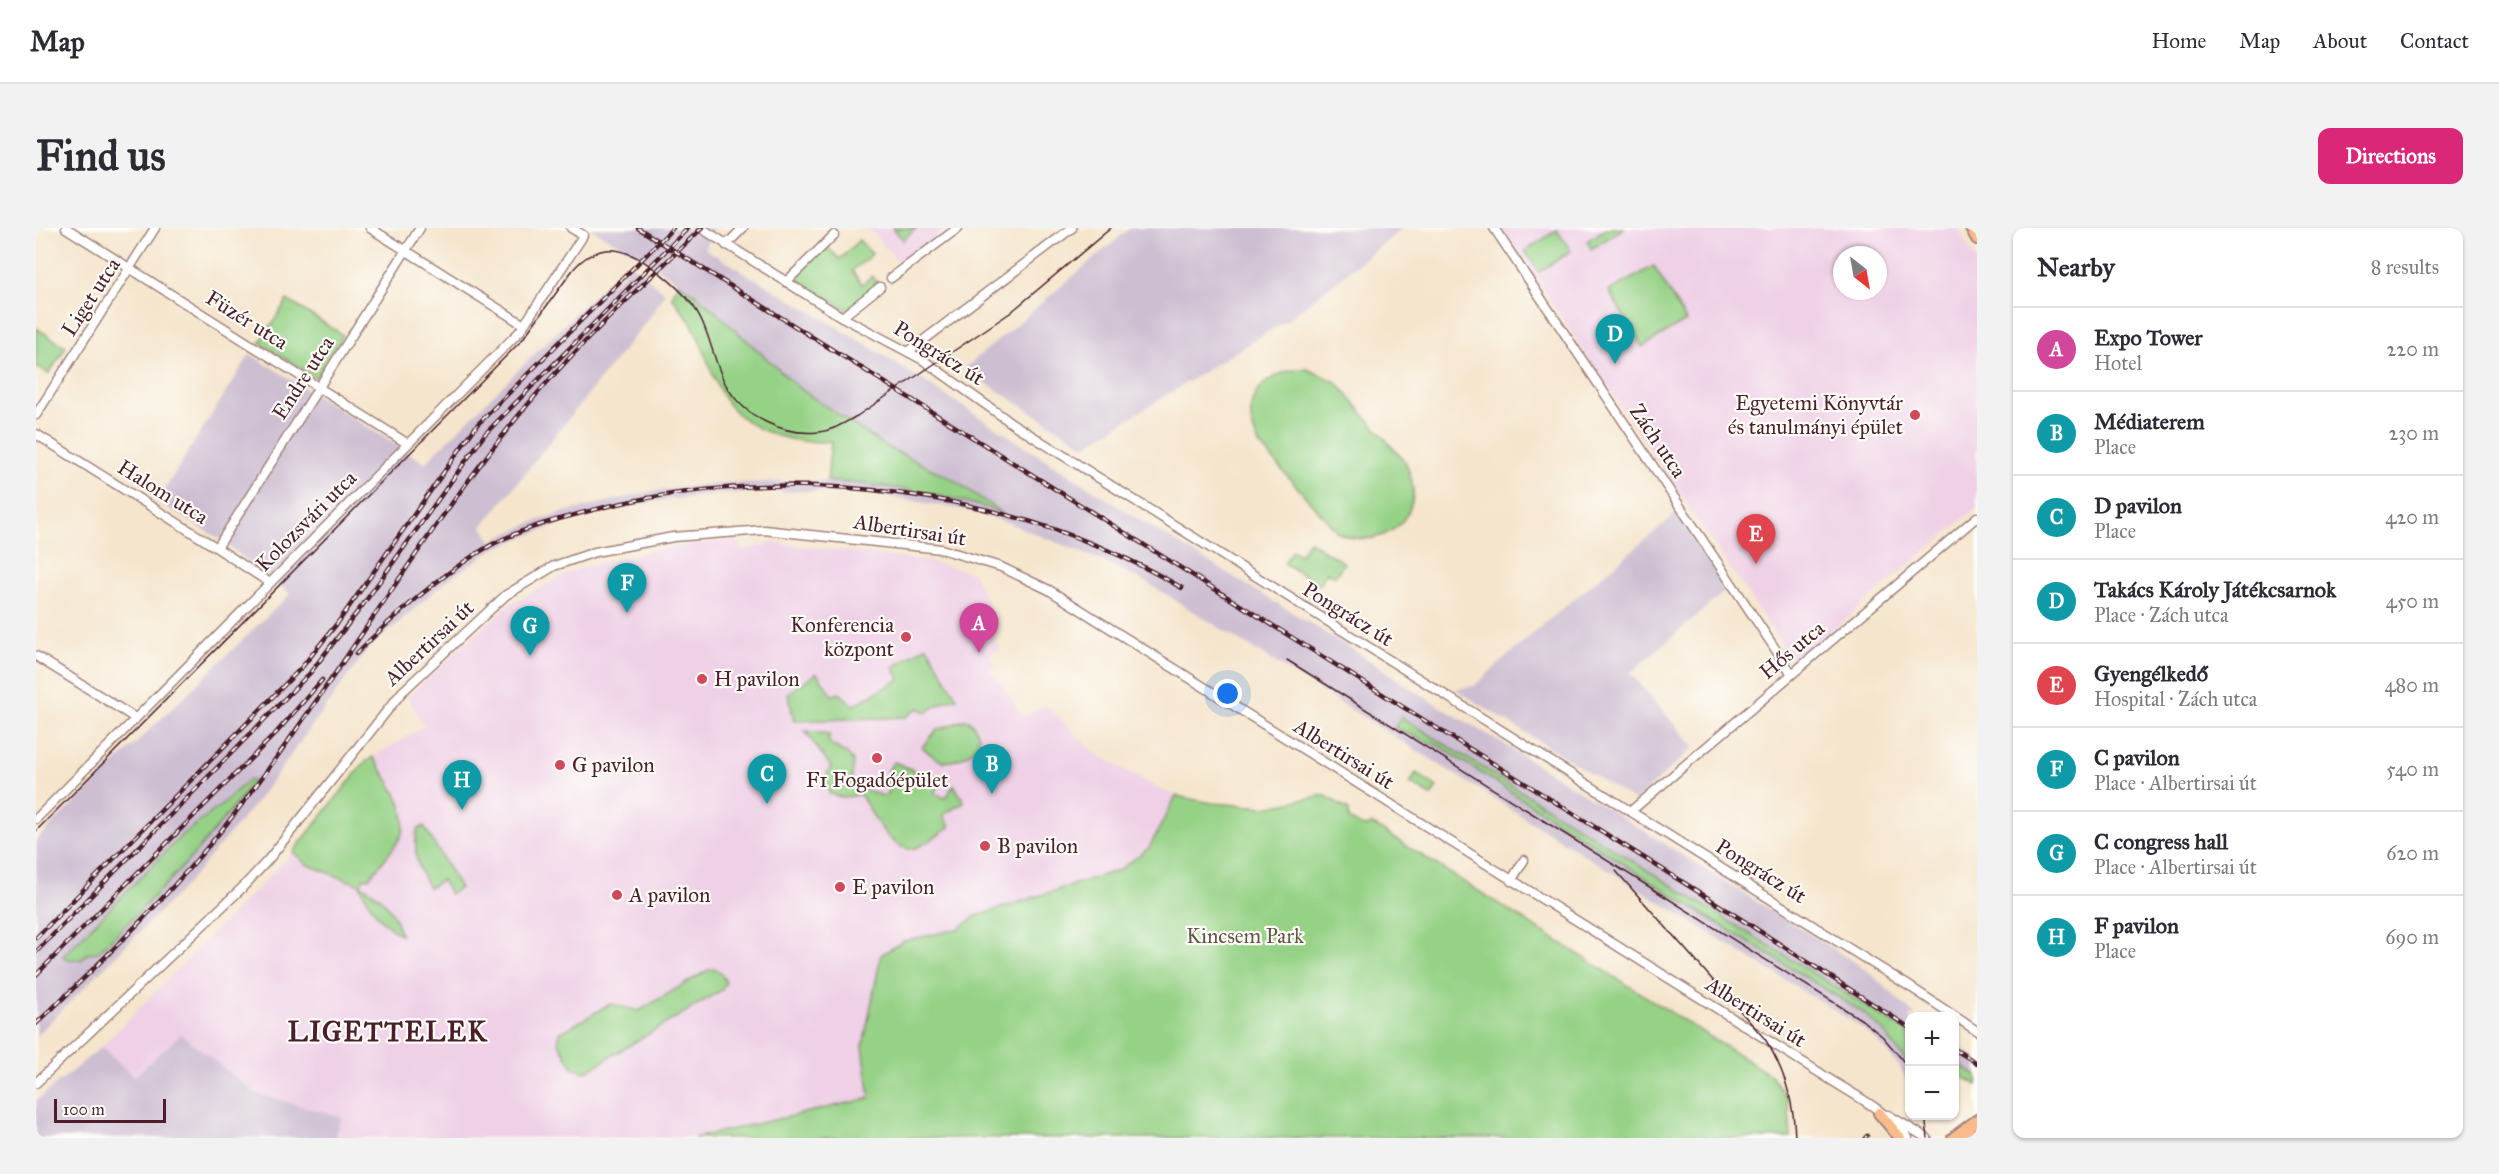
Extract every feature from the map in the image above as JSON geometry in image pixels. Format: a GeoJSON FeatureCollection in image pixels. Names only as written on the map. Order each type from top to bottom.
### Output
{"type":"FeatureCollection","features":[{"type":"Feature","properties":{"kind":"main road"},"geometry":{"type":"LineString","coordinates":[[1971,228],[1977,239]]}},
{"type":"Feature","properties":{"kind":"main road"},"geometry":{"type":"LineString","coordinates":[[1879,1113],[1900,1138]]}},
{"type":"Feature","properties":{"kind":"main road"},"geometry":{"type":"LineString","coordinates":[[1953,1138],[1977,1120]]}},
{"type":"Feature","properties":{"kind":"main road"},"geometry":{"type":"LineString","coordinates":[[1958,1138],[1977,1134]]}},
{"type":"Feature","properties":{"kind":"street","name":"Füzér utca"},"geometry":{"type":"LineString","coordinates":[[66,228],[408,444]]}},
{"type":"Feature","properties":{"kind":"street","name":"Liget utca"},"geometry":{"type":"LineString","coordinates":[[36,415],[155,228]]}},
{"type":"Feature","properties":{"kind":"street"},"geometry":{"type":"LineString","coordinates":[[370,228],[524,325]]}},
{"type":"Feature","properties":{"kind":"street","name":"Endre utca"},"geometry":{"type":"LineString","coordinates":[[217,548],[420,228]]}},
{"type":"Feature","properties":{"kind":"street","name":"Kolozsvári utca"},"geometry":{"type":"LineString","coordinates":[[36,819],[524,325],[583,235],[571,228]]}},
{"type":"Feature","properties":{"kind":"street","name":"Pongrácz út"},"geometry":{"type":"LineString","coordinates":[[700,228],[842,317],[908,352],[1013,424],[1631,811],[1977,1031]]}},
{"type":"Feature","properties":{"kind":"street"},"geometry":{"type":"LineString","coordinates":[[726,245],[743,228]]}},
{"type":"Feature","properties":{"kind":"street"},"geometry":{"type":"LineString","coordinates":[[892,278],[958,228]]}},
{"type":"Feature","properties":{"kind":"street"},"geometry":{"type":"LineString","coordinates":[[908,352],[1071,228]]}},
{"type":"Feature","properties":{"kind":"street","name":"Zách utca"},"geometry":{"type":"LineString","coordinates":[[1494,228],[1792,674]]}},
{"type":"Feature","properties":{"kind":"street"},"geometry":{"type":"LineString","coordinates":[[786,282],[834,235]]}},
{"type":"Feature","properties":{"kind":"street"},"geometry":{"type":"LineString","coordinates":[[842,317],[880,287]]}},
{"type":"Feature","properties":{"kind":"street","name":"Halom utca"},"geometry":{"type":"LineString","coordinates":[[36,434],[270,583]]}},
{"type":"Feature","properties":{"kind":"street","name":"Hős utca"},"geometry":{"type":"LineString","coordinates":[[1631,811],[1977,517]]}},
{"type":"Feature","properties":{"kind":"street","name":"Albertirsai út"},"geometry":{"type":"LineString","coordinates":[[36,1083],[242,888],[283,843],[402,692],[506,595],[532,577],[595,552],[673,537],[764,530],[923,546],[1001,567],[1048,590],[1820,1073],[1879,1113],[1902,1130],[1908,1138]]}},
{"type":"Feature","properties":{"kind":"street"},"geometry":{"type":"LineString","coordinates":[[36,656],[135,718]]}},
{"type":"Feature","properties":{"kind":"street"},"geometry":{"type":"LineString","coordinates":[[1511,881],[1524,860]]}},
{"type":"Feature","properties":{"kind":"street","name":"Albertirsai út"},"geometry":{"type":"LineString","coordinates":[[1879,1113],[1893,1117],[1927,1138]]}},
{"type":"Feature","properties":{"kind":"shaded area"},"geometry":{"type":"Polygon","coordinates":[[[589,228],[714,228],[705,249],[867,345],[1135,517],[1349,647],[1422,696],[1502,743],[1867,970],[1912,1012],[1905,1012],[1905,1031],[1402,717],[1395,727],[1439,746],[1696,910],[1861,1011],[1883,1031],[1905,1058],[1905,1078],[1900,1067],[1875,1038],[1853,1022],[1146,582],[1103,561],[1006,522],[965,510],[876,494],[827,491],[725,493],[655,501],[564,522],[495,548],[446,581],[368,649],[255,804],[184,887],[36,1036],[36,840],[290,594],[218,538],[157,501],[250,354],[425,463],[603,286],[617,280],[632,265],[665,293],[653,313],[482,527],[491,541],[531,523],[561,513],[653,491],[723,483],[827,481],[867,484],[964,500],[1000,512],[952,479],[885,446],[799,388],[698,296],[641,256],[589,228]]]}},
{"type":"Feature","properties":{"kind":"shaded area"},"geometry":{"type":"Polygon","coordinates":[[[868,228],[948,228],[901,265],[868,228]]]}},
{"type":"Feature","properties":{"kind":"shaded area"},"geometry":{"type":"Polygon","coordinates":[[[1130,228],[1403,228],[1290,318],[1085,446],[964,369],[1130,228]]]}},
{"type":"Feature","properties":{"kind":"shaded area"},"geometry":{"type":"Polygon","coordinates":[[[1501,228],[1957,228],[1977,262],[1977,507],[1794,663],[1501,228]]]}},
{"type":"Feature","properties":{"kind":"shaded area"},"geometry":{"type":"Polygon","coordinates":[[[1676,514],[1697,541],[1695,544],[1699,551],[1702,550],[1710,563],[1712,562],[1729,588],[1630,673],[1694,747],[1635,801],[1455,689],[1474,686],[1676,514]]]}},
{"type":"Feature","properties":{"kind":"shaded area"},"geometry":{"type":"Polygon","coordinates":[[[737,538],[743,550],[766,545],[769,542],[926,561],[974,573],[990,610],[978,617],[976,637],[981,643],[993,636],[1000,648],[989,655],[995,665],[989,669],[1023,717],[1046,705],[1095,753],[1176,796],[1149,848],[1119,870],[976,916],[958,929],[903,941],[863,1046],[870,1098],[694,1138],[335,1138],[342,1117],[255,1093],[181,1034],[134,1077],[101,1047],[293,852],[364,763],[424,726],[407,697],[508,605],[574,570],[648,551],[737,538]]]}},
{"type":"Feature","properties":{"kind":"shaded area"},"geometry":{"type":"Polygon","coordinates":[[[181,1034],[255,1093],[342,1117],[335,1138],[36,1138],[36,1101],[101,1047],[134,1077],[181,1034]]]}},
{"type":"Feature","properties":{"kind":"shaded area"},"geometry":{"type":"Polygon","coordinates":[[[1959,1047],[1977,1059],[1977,1076],[1959,1065],[1959,1047]]]}},
{"type":"Feature","properties":{"kind":"green space"},"geometry":{"type":"Polygon","coordinates":[[[893,228],[916,228],[903,240],[893,228]]]}},
{"type":"Feature","properties":{"kind":"green space"},"geometry":{"type":"Polygon","coordinates":[[[1607,228],[1624,228],[1591,249],[1587,241],[1607,228]]]}},
{"type":"Feature","properties":{"kind":"green space"},"geometry":{"type":"Polygon","coordinates":[[[1557,230],[1571,251],[1539,272],[1525,251],[1557,230]]]}},
{"type":"Feature","properties":{"kind":"green space"},"geometry":{"type":"Polygon","coordinates":[[[859,240],[872,254],[852,271],[862,284],[872,276],[880,286],[848,311],[793,277],[826,246],[840,259],[859,240]]]}},
{"type":"Feature","properties":{"kind":"green space"},"geometry":{"type":"Polygon","coordinates":[[[1654,266],[1686,321],[1642,347],[1609,291],[1654,266]]]}},
{"type":"Feature","properties":{"kind":"green space"},"geometry":{"type":"Polygon","coordinates":[[[678,283],[698,296],[799,388],[885,446],[952,479],[1002,513],[959,500],[916,491],[827,481],[831,441],[799,441],[768,432],[740,416],[729,404],[716,383],[691,323],[672,297],[678,283]]]}},
{"type":"Feature","properties":{"kind":"green space"},"geometry":{"type":"Polygon","coordinates":[[[287,300],[343,335],[316,378],[260,343],[287,300]]]}},
{"type":"Feature","properties":{"kind":"green space"},"geometry":{"type":"Polygon","coordinates":[[[36,328],[66,347],[49,374],[36,366],[36,328]]]}},
{"type":"Feature","properties":{"kind":"green space"},"geometry":{"type":"Polygon","coordinates":[[[1307,369],[1336,382],[1406,463],[1413,488],[1410,509],[1395,528],[1385,534],[1361,539],[1337,532],[1259,444],[1252,426],[1251,406],[1254,397],[1272,378],[1289,371],[1307,369]]]}},
{"type":"Feature","properties":{"kind":"green space"},"geometry":{"type":"Polygon","coordinates":[[[1309,541],[1344,563],[1335,576],[1327,572],[1319,585],[1284,563],[1292,550],[1300,555],[1309,541]]]}},
{"type":"Feature","properties":{"kind":"green space"},"geometry":{"type":"Polygon","coordinates":[[[927,646],[957,698],[945,701],[926,712],[918,708],[906,717],[794,721],[788,693],[817,673],[833,696],[839,693],[854,705],[900,679],[893,667],[927,646]]]}},
{"type":"Feature","properties":{"kind":"green space"},"geometry":{"type":"Polygon","coordinates":[[[1401,717],[1905,1031],[1905,1060],[1883,1031],[1861,1011],[1696,910],[1439,746],[1395,728],[1401,717]]]}},
{"type":"Feature","properties":{"kind":"green space"},"geometry":{"type":"Polygon","coordinates":[[[969,720],[977,730],[979,737],[975,748],[965,756],[953,761],[942,761],[922,747],[937,730],[969,720]]]}},
{"type":"Feature","properties":{"kind":"green space"},"geometry":{"type":"Polygon","coordinates":[[[805,731],[830,734],[828,739],[830,744],[847,754],[853,761],[852,780],[858,787],[883,796],[889,792],[888,772],[894,762],[922,774],[941,777],[942,780],[934,793],[945,798],[954,785],[964,802],[943,815],[950,827],[918,847],[908,849],[900,846],[883,831],[860,794],[845,798],[829,794],[827,774],[831,767],[805,731]]]}},
{"type":"Feature","properties":{"kind":"green space"},"geometry":{"type":"Polygon","coordinates":[[[373,757],[398,798],[404,819],[403,830],[395,846],[369,878],[363,878],[361,885],[384,902],[394,916],[401,935],[376,914],[360,885],[306,864],[293,852],[364,763],[373,757]]]}},
{"type":"Feature","properties":{"kind":"green space"},"geometry":{"type":"Polygon","coordinates":[[[1416,773],[1437,787],[1431,796],[1410,783],[1416,773]]]}},
{"type":"Feature","properties":{"kind":"green space"},"geometry":{"type":"Polygon","coordinates":[[[250,779],[253,781],[199,849],[98,952],[88,953],[81,960],[66,959],[63,956],[183,834],[219,807],[250,779]]]}},
{"type":"Feature","properties":{"kind":"green space","name":"Kincsem Park"},"geometry":{"type":"Polygon","coordinates":[[[1324,795],[1349,810],[1349,819],[1363,827],[1372,824],[1772,1076],[1788,1100],[1791,1138],[694,1138],[870,1098],[863,1046],[881,955],[903,941],[958,929],[976,916],[1119,870],[1149,848],[1176,796],[1212,803],[1265,807],[1324,795]]]}},
{"type":"Feature","properties":{"kind":"green space"},"geometry":{"type":"Polygon","coordinates":[[[424,826],[460,888],[450,894],[442,880],[429,888],[419,867],[416,854],[417,830],[424,826]]]}},
{"type":"Feature","properties":{"kind":"green space"},"geometry":{"type":"Polygon","coordinates":[[[715,969],[720,972],[726,982],[722,990],[585,1072],[574,1069],[558,1042],[560,1033],[610,1004],[639,1011],[708,970],[715,969]]]}},
{"type":"Feature","properties":{"kind":"green space"},"geometry":{"type":"Polygon","coordinates":[[[1959,1065],[1977,1076],[1977,1085],[1959,1074],[1959,1065]]]}},
{"type":"Feature","properties":{"kind":"tram line"},"geometry":{"type":"LineString","coordinates":[[36,831],[522,340],[572,271],[591,255],[615,250],[638,258],[651,266],[675,286],[694,307],[707,333],[722,377],[743,406],[754,415],[778,427],[792,431],[819,432],[834,428],[857,416],[1010,313],[1111,228]]}},
{"type":"Feature","properties":{"kind":"tram line"},"geometry":{"type":"LineString","coordinates":[[1287,660],[1862,1020],[1883,1037],[1900,1057]]}},
{"type":"Feature","properties":{"kind":"tram line"},"geometry":{"type":"LineString","coordinates":[[1616,871],[1765,1039],[1778,1062],[1787,1087],[1793,1112],[1795,1138]]}},
{"type":"Feature","properties":{"kind":"tram line"},"geometry":{"type":"LineString","coordinates":[[1896,1052],[1907,1066]]}},
{"type":"Feature","properties":{"kind":"tram line"},"geometry":{"type":"LineString","coordinates":[[1926,1120],[1928,1138]]}},
{"type":"Feature","properties":{"kind":"railway"},"geometry":{"type":"LineString","coordinates":[[638,228],[1705,896],[1905,1025]]}},
{"type":"Feature","properties":{"kind":"railway"},"geometry":{"type":"LineString","coordinates":[[36,938],[302,667],[339,621],[477,425],[673,228]]}},
{"type":"Feature","properties":{"kind":"railway"},"geometry":{"type":"LineString","coordinates":[[36,952],[310,673],[362,606],[485,434],[688,228]]}},
{"type":"Feature","properties":{"kind":"railway"},"geometry":{"type":"LineString","coordinates":[[36,1024],[144,918],[220,833],[313,707],[447,510],[519,415],[584,342],[702,228]]}},
{"type":"Feature","properties":{"kind":"railway"},"geometry":{"type":"LineString","coordinates":[[356,654],[403,610],[458,566],[493,544],[521,531],[609,506],[681,493],[754,486],[829,487],[903,494],[977,507],[1048,528],[1117,555],[1182,588]]}},
{"type":"Feature","properties":{"kind":"railway"},"geometry":{"type":"LineString","coordinates":[[36,975],[276,733],[322,680]]}},
{"type":"Feature","properties":{"kind":"railway"},"geometry":{"type":"LineString","coordinates":[[1959,1052],[1977,1063]]}},
{"type":"Feature","properties":{"kind":"place","name":"Takács Károly Játékcsarnok"},"geometry":{"type":"Point","coordinates":[1615,364]}},
{"type":"Feature","properties":{"kind":"place","name":"Egyetemi Könyvtár és tanulmányi épület"},"geometry":{"type":"Point","coordinates":[1915,415]}},
{"type":"Feature","properties":{"kind":"place","name":"Gyengélkedő"},"geometry":{"type":"Point","coordinates":[1756,564]}},
{"type":"Feature","properties":{"kind":"place","name":"C pavilon"},"geometry":{"type":"Point","coordinates":[627,613]}},
{"type":"Feature","properties":{"kind":"place","name":"Konferencia központ"},"geometry":{"type":"Point","coordinates":[906,637]}},
{"type":"Feature","properties":{"kind":"place","name":"Expo Tower"},"geometry":{"type":"Point","coordinates":[979,653]}},
{"type":"Feature","properties":{"kind":"place","name":"C congress hall"},"geometry":{"type":"Point","coordinates":[530,656]}},
{"type":"Feature","properties":{"kind":"place","name":"H pavilon"},"geometry":{"type":"Point","coordinates":[702,679]}},
{"type":"Feature","properties":{"kind":"place","name":"F1 Fogadóépület"},"geometry":{"type":"Point","coordinates":[877,758]}},
{"type":"Feature","properties":{"kind":"place","name":"G pavilon"},"geometry":{"type":"Point","coordinates":[560,765]}},
{"type":"Feature","properties":{"kind":"place","name":"Médiaterem"},"geometry":{"type":"Point","coordinates":[992,794]}},
{"type":"Feature","properties":{"kind":"place","name":"D pavilon"},"geometry":{"type":"Point","coordinates":[767,804]}},
{"type":"Feature","properties":{"kind":"place","name":"F pavilon"},"geometry":{"type":"Point","coordinates":[462,810]}},
{"type":"Feature","properties":{"kind":"place","name":"B pavilon"},"geometry":{"type":"Point","coordinates":[985,846]}},
{"type":"Feature","properties":{"kind":"place","name":"E pavilon"},"geometry":{"type":"Point","coordinates":[840,887]}},
{"type":"Feature","properties":{"kind":"place","name":"A pavilon"},"geometry":{"type":"Point","coordinates":[617,895]}},
{"type":"Feature","properties":{"kind":"district","name":"LIGETTELEK"},"geometry":{"type":"Point","coordinates":[388,1032]}}]}
